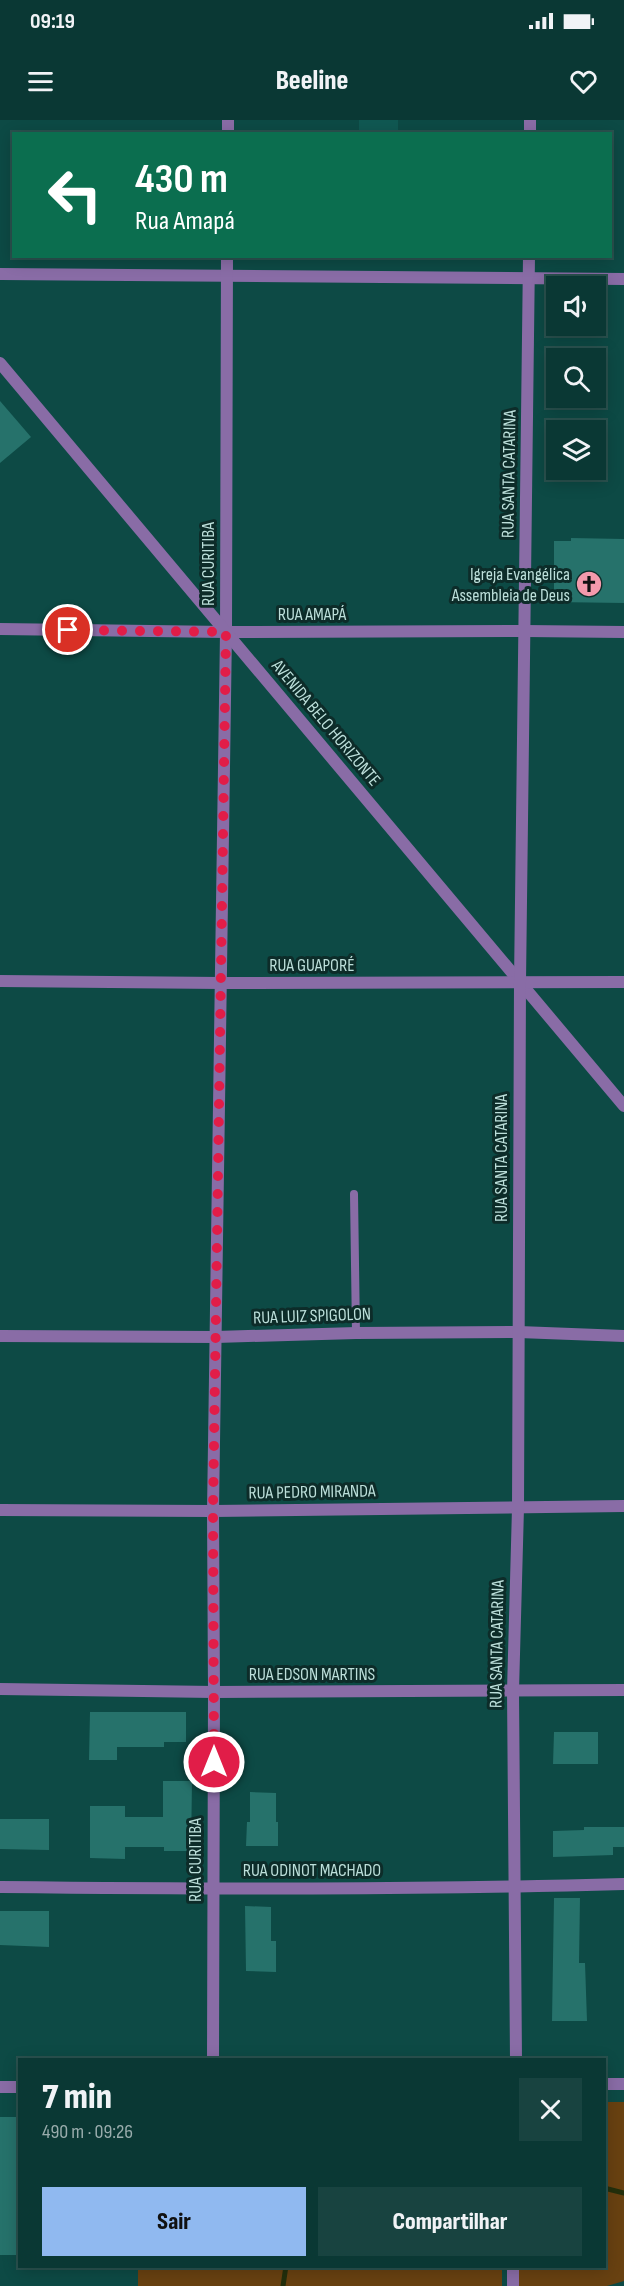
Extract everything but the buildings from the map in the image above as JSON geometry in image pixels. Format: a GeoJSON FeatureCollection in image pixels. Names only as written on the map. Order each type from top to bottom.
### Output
{"type":"FeatureCollection","features":[{"type":"Feature","properties":{"kind":"street","name":"RUA CURITIBA"},"geometry":{"type":"LineString","coordinates":[[213,2058],[213,1511],[226,632],[227,258]]}},
{"type":"Feature","properties":{"kind":"street","name":"RUA SANTA CATARINA"},"geometry":{"type":"LineString","coordinates":[[516,2058],[513,1691],[518,1508],[520,982],[529,258]]}},
{"type":"Feature","properties":{"kind":"street"},"geometry":{"type":"LineString","coordinates":[[0,274],[624,279]]}},
{"type":"Feature","properties":{"kind":"street","name":"AVENIDA BELO HORIZONTE"},"geometry":{"type":"LineString","coordinates":[[0,363],[624,1106]]}},
{"type":"Feature","properties":{"kind":"street","name":"RUA AMAPÁ"},"geometry":{"type":"LineString","coordinates":[[0,628],[226,632],[624,632]]}},
{"type":"Feature","properties":{"kind":"street","name":"RUA GUAPORÉ"},"geometry":{"type":"LineString","coordinates":[[0,981],[624,982]]}},
{"type":"Feature","properties":{"kind":"street","name":"RUA LUIZ SPIGOLON"},"geometry":{"type":"LineString","coordinates":[[0,1336],[216,1337],[519,1332],[624,1336]]}},
{"type":"Feature","properties":{"kind":"street","name":"RUA PEDRO MIRANDA"},"geometry":{"type":"LineString","coordinates":[[0,1510],[213,1511],[624,1506]]}},
{"type":"Feature","properties":{"kind":"street","name":"RUA EDSON MARTINS"},"geometry":{"type":"LineString","coordinates":[[0,1689],[214,1692],[624,1690]]}},
{"type":"Feature","properties":{"kind":"street","name":"RUA ODINOT MACHADO"},"geometry":{"type":"LineString","coordinates":[[0,1887],[213,1889],[624,1884]]}},
{"type":"Feature","properties":{"kind":"street"},"geometry":{"type":"LineString","coordinates":[[606,2084],[624,2084]]}},
{"type":"Feature","properties":{"kind":"street"},"geometry":{"type":"LineString","coordinates":[[0,2087],[18,2087]]}},
{"type":"Feature","properties":{"kind":"street"},"geometry":{"type":"LineString","coordinates":[[513,2268],[513,2286]]}},
{"type":"Feature","properties":{"kind":"lane"},"geometry":{"type":"LineString","coordinates":[[354,1194],[356,1333]]}},
{"type":"Feature","properties":{"kind":"shaded area"},"geometry":{"type":"Polygon","coordinates":[[[359,120],[398,120],[398,132],[359,132],[359,120]]]}},
{"type":"Feature","properties":{"kind":"shaded area"},"geometry":{"type":"Polygon","coordinates":[[[606,2102],[624,2102],[624,2281],[607,2286],[514,2286],[515,2268],[606,2268],[606,2102]]]}},
{"type":"Feature","properties":{"kind":"shaded area"},"geometry":{"type":"Polygon","coordinates":[[[138,2268],[502,2268],[502,2286],[138,2286],[138,2268]]]}},
{"type":"Feature","properties":{"kind":"waterway"},"geometry":{"type":"LineString","coordinates":[[606,2188],[624,2193]]}},
{"type":"Feature","properties":{"kind":"waterway"},"geometry":{"type":"LineString","coordinates":[[283,2286],[286,2268]]}},
{"type":"Feature","properties":{"kind":"place","name":"Igreja Evangélica Assembleia de Deus"},"geometry":{"type":"Point","coordinates":[589,584]}},
{"type":"Feature","properties":{"kind":"route"},"geometry":{"type":"LineString","coordinates":[[68,630],[226,632],[213,1511],[214,1762]]}}]}
